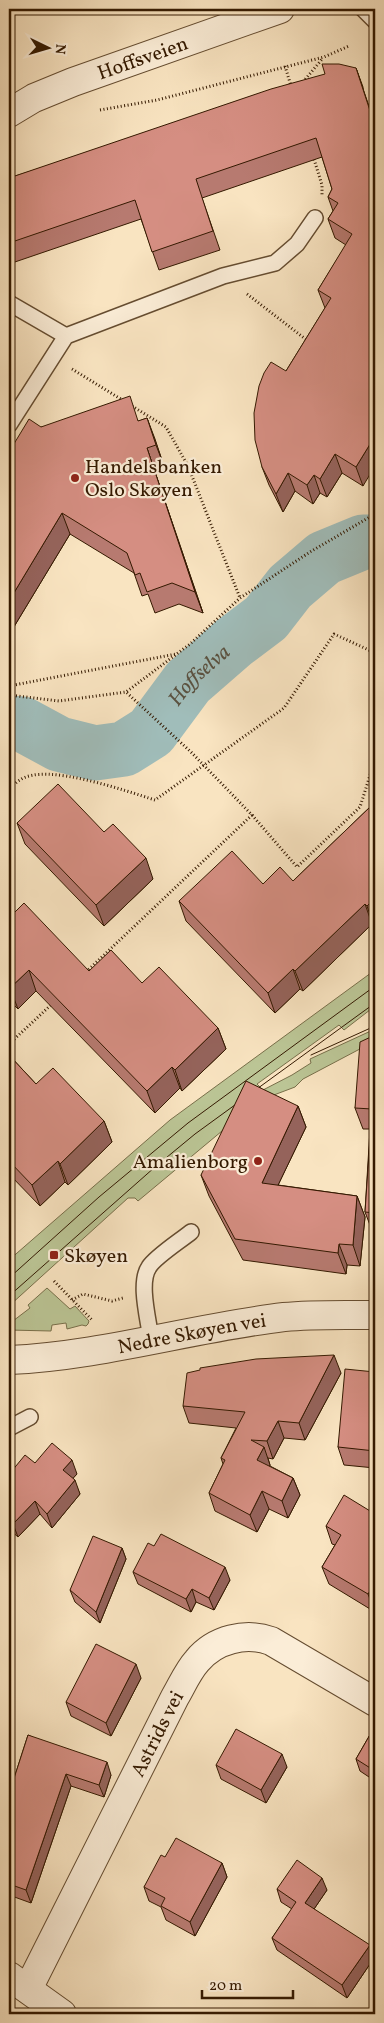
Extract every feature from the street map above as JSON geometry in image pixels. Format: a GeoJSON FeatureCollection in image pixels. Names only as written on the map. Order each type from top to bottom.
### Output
{"type":"FeatureCollection","features":[{"type":"Feature","properties":{"kind":"street","name":"Hoffsveien"},"geometry":{"type":"LineString","coordinates":[[9,113],[34,98],[73,82],[280,9]]}},
{"type":"Feature","properties":{"kind":"street","name":"Nedre Skøyen vei"},"geometry":{"type":"LineString","coordinates":[[9,1360],[67,1355],[285,1317],[333,1314],[375,1315]]}},
{"type":"Feature","properties":{"kind":"street","name":"Astrids vei"},"geometry":{"type":"LineString","coordinates":[[18,1982],[175,1697],[198,1660],[210,1649],[240,1637],[262,1638],[271,1641],[375,1702]]}},
{"type":"Feature","properties":{"kind":"street"},"geometry":{"type":"LineString","coordinates":[[18,1982],[62,2014]]}},
{"type":"Feature","properties":{"kind":"lane"},"geometry":{"type":"LineString","coordinates":[[363,9],[375,21]]}},
{"type":"Feature","properties":{"kind":"lane"},"geometry":{"type":"LineString","coordinates":[[9,425],[66,336],[223,276],[274,263],[297,244],[315,218]]}},
{"type":"Feature","properties":{"kind":"lane"},"geometry":{"type":"LineString","coordinates":[[9,303],[66,336]]}},
{"type":"Feature","properties":{"kind":"lane"},"geometry":{"type":"LineString","coordinates":[[151,1340],[144,1276],[149,1266],[191,1232]]}},
{"type":"Feature","properties":{"kind":"lane"},"geometry":{"type":"LineString","coordinates":[[9,1428],[30,1417]]}},
{"type":"Feature","properties":{"kind":"path"},"geometry":{"type":"LineString","coordinates":[[100,110],[157,100],[324,57],[349,46]]}},
{"type":"Feature","properties":{"kind":"path"},"geometry":{"type":"LineString","coordinates":[[300,87],[324,57]]}},
{"type":"Feature","properties":{"kind":"path"},"geometry":{"type":"LineString","coordinates":[[285,66],[293,94]]}},
{"type":"Feature","properties":{"kind":"path"},"geometry":{"type":"LineString","coordinates":[[311,148],[322,184],[322,200],[315,218]]}},
{"type":"Feature","properties":{"kind":"path"},"geometry":{"type":"LineString","coordinates":[[223,276],[312,344]]}},
{"type":"Feature","properties":{"kind":"path"},"geometry":{"type":"LineString","coordinates":[[52,357],[166,427],[188,466],[240,598]]}},
{"type":"Feature","properties":{"kind":"path"},"geometry":{"type":"LineString","coordinates":[[9,695],[59,701],[126,692],[177,654],[240,598],[310,552],[375,514]]}},
{"type":"Feature","properties":{"kind":"path"},"geometry":{"type":"LineString","coordinates":[[9,790],[21,778],[47,773],[84,779],[155,800],[203,765],[284,708],[334,634],[371,651],[372,769],[360,807],[297,866],[252,815],[203,765],[191,752],[126,692]]}},
{"type":"Feature","properties":{"kind":"path"},"geometry":{"type":"LineString","coordinates":[[9,686],[177,654]]}},
{"type":"Feature","properties":{"kind":"path"},"geometry":{"type":"LineString","coordinates":[[80,977],[252,815]]}},
{"type":"Feature","properties":{"kind":"path"},"geometry":{"type":"LineString","coordinates":[[9,1044],[59,997]]}},
{"type":"Feature","properties":{"kind":"path"},"geometry":{"type":"LineString","coordinates":[[54,1282],[92,1321],[98,1350]]}},
{"type":"Feature","properties":{"kind":"path"},"geometry":{"type":"LineString","coordinates":[[72,1300],[79,1295],[87,1294],[112,1301],[144,1288]]}},
{"type":"Feature","properties":{"kind":"green space"},"geometry":{"type":"Polygon","coordinates":[[[375,970],[375,1006],[344,1030],[339,1025],[257,1084],[263,1090],[311,1063],[310,1059],[375,1029],[375,1041],[303,1079],[295,1087],[258,1101],[138,1201],[135,1198],[128,1198],[9,1306],[9,1260],[170,1120],[375,970]]]}},
{"type":"Feature","properties":{"kind":"green space"},"geometry":{"type":"Polygon","coordinates":[[[47,1288],[70,1309],[75,1306],[89,1321],[88,1324],[67,1329],[66,1323],[52,1325],[51,1331],[9,1330],[9,1324],[30,1308],[28,1305],[47,1288]]]}},
{"type":"Feature","properties":{"kind":"building"},"geometry":{"type":"Polygon","coordinates":[[[322,64],[339,64],[356,68],[375,126],[375,436],[356,467],[335,454],[320,479],[314,475],[307,485],[288,473],[276,494],[262,467],[255,440],[254,413],[259,386],[271,362],[286,371],[331,298],[318,290],[352,234],[328,219],[338,203],[328,197],[332,189],[316,138],[196,179],[213,231],[152,252],[135,200],[9,243],[9,178],[271,89],[325,74],[322,64]]]}},
{"type":"Feature","properties":{"kind":"building"},"geometry":{"type":"Polygon","coordinates":[[[130,396],[138,421],[147,418],[156,445],[147,448],[195,592],[172,583],[147,592],[140,573],[135,575],[127,553],[62,513],[9,601],[9,452],[29,419],[41,427],[130,396]]]}},
{"type":"Feature","properties":{"kind":"building"},"geometry":{"type":"Polygon","coordinates":[[[58,784],[104,832],[113,824],[146,858],[96,905],[17,823],[58,784]]]}},
{"type":"Feature","properties":{"kind":"building"},"geometry":{"type":"Polygon","coordinates":[[[375,788],[375,898],[367,906],[365,904],[295,971],[293,969],[268,993],[179,901],[232,851],[263,884],[280,867],[293,881],[370,807],[375,788]]]}},
{"type":"Feature","properties":{"kind":"building"},"geometry":{"type":"Polygon","coordinates":[[[24,903],[89,971],[111,950],[142,983],[159,967],[218,1028],[175,1070],[172,1067],[147,1091],[29,970],[9,987],[9,905],[15,912],[24,903]]]}},
{"type":"Feature","properties":{"kind":"building"},"geometry":{"type":"Polygon","coordinates":[[[375,1035],[375,1213],[365,1212],[372,1109],[355,1108],[360,1042],[375,1035]]]}},
{"type":"Feature","properties":{"kind":"building"},"geometry":{"type":"Polygon","coordinates":[[[9,1055],[36,1084],[53,1068],[104,1121],[60,1164],[58,1161],[32,1185],[9,1161],[9,1055]]]}},
{"type":"Feature","properties":{"kind":"building","name":"Amalienborg"},"geometry":{"type":"Polygon","coordinates":[[[246,1081],[298,1106],[262,1183],[357,1196],[353,1245],[339,1244],[338,1253],[235,1239],[201,1175],[246,1081]]]}},
{"type":"Feature","properties":{"kind":"building"},"geometry":{"type":"Polygon","coordinates":[[[334,1355],[299,1423],[278,1421],[267,1441],[251,1440],[264,1447],[257,1460],[293,1478],[282,1501],[262,1491],[250,1515],[209,1493],[225,1460],[221,1458],[245,1412],[183,1406],[187,1373],[200,1370],[200,1368],[256,1359],[334,1355]]]}},
{"type":"Feature","properties":{"kind":"building"},"geometry":{"type":"Polygon","coordinates":[[[345,1369],[375,1372],[375,1451],[338,1447],[345,1369]]]}},
{"type":"Feature","properties":{"kind":"building"},"geometry":{"type":"Polygon","coordinates":[[[52,1443],[72,1460],[63,1470],[75,1480],[47,1514],[35,1501],[13,1524],[9,1520],[9,1470],[11,1472],[25,1455],[35,1463],[52,1443]]]}},
{"type":"Feature","properties":{"kind":"building"},"geometry":{"type":"Polygon","coordinates":[[[344,1495],[375,1514],[375,1583],[368,1594],[322,1567],[341,1535],[326,1526],[344,1495]]]}},
{"type":"Feature","properties":{"kind":"building"},"geometry":{"type":"Polygon","coordinates":[[[161,1534],[225,1567],[209,1598],[192,1589],[186,1599],[133,1572],[148,1543],[154,1546],[161,1534]]]}},
{"type":"Feature","properties":{"kind":"building"},"geometry":{"type":"Polygon","coordinates":[[[93,1536],[122,1548],[96,1612],[70,1590],[93,1536]]]}},
{"type":"Feature","properties":{"kind":"building"},"geometry":{"type":"Polygon","coordinates":[[[96,1644],[136,1664],[106,1723],[66,1702],[96,1644]]]}},
{"type":"Feature","properties":{"kind":"building"},"geometry":{"type":"Polygon","coordinates":[[[375,1726],[375,1771],[356,1759],[375,1726]]]}},
{"type":"Feature","properties":{"kind":"building"},"geometry":{"type":"Polygon","coordinates":[[[236,1729],[282,1754],[261,1790],[216,1765],[236,1729]]]}},
{"type":"Feature","properties":{"kind":"building"},"geometry":{"type":"Polygon","coordinates":[[[28,1735],[107,1762],[99,1785],[66,1774],[26,1890],[9,1884],[9,1794],[28,1735]]]}},
{"type":"Feature","properties":{"kind":"building"},"geometry":{"type":"Polygon","coordinates":[[[176,1838],[222,1863],[190,1922],[161,1906],[165,1898],[144,1887],[161,1855],[165,1857],[176,1838]]]}},
{"type":"Feature","properties":{"kind":"building"},"geometry":{"type":"Polygon","coordinates":[[[297,1860],[322,1878],[305,1903],[370,1945],[342,1985],[272,1938],[296,1902],[277,1889],[297,1860]]]}},
{"type":"Feature","properties":{"kind":"waterway","name":"Hoffselva"},"geometry":{"type":"LineString","coordinates":[[9,723],[22,724],[59,744],[95,753],[124,749],[151,732],[188,682],[234,642],[266,618],[290,587],[324,558],[363,542],[375,542]]}},
{"type":"Feature","properties":{"kind":"tram line"},"geometry":{"type":"LineString","coordinates":[[9,1278],[99,1197],[188,1123],[375,986]]}},
{"type":"Feature","properties":{"kind":"tram line"},"geometry":{"type":"LineString","coordinates":[[9,1296],[195,1134],[375,1003]]}},
{"type":"Feature","properties":{"kind":"tram line"},"geometry":{"type":"LineString","coordinates":[[311,1055],[375,1026]]}},
{"type":"Feature","properties":{"kind":"place","name":"Handelsbanken Oslo Skøyen"},"geometry":{"type":"Point","coordinates":[75,478]}},
{"type":"Feature","properties":{"kind":"place","name":"Amalienborg"},"geometry":{"type":"Point","coordinates":[258,1161]}},
{"type":"Feature","properties":{"kind":"place","name":"Skøyen"},"geometry":{"type":"Point","coordinates":[54,1255]}}]}
